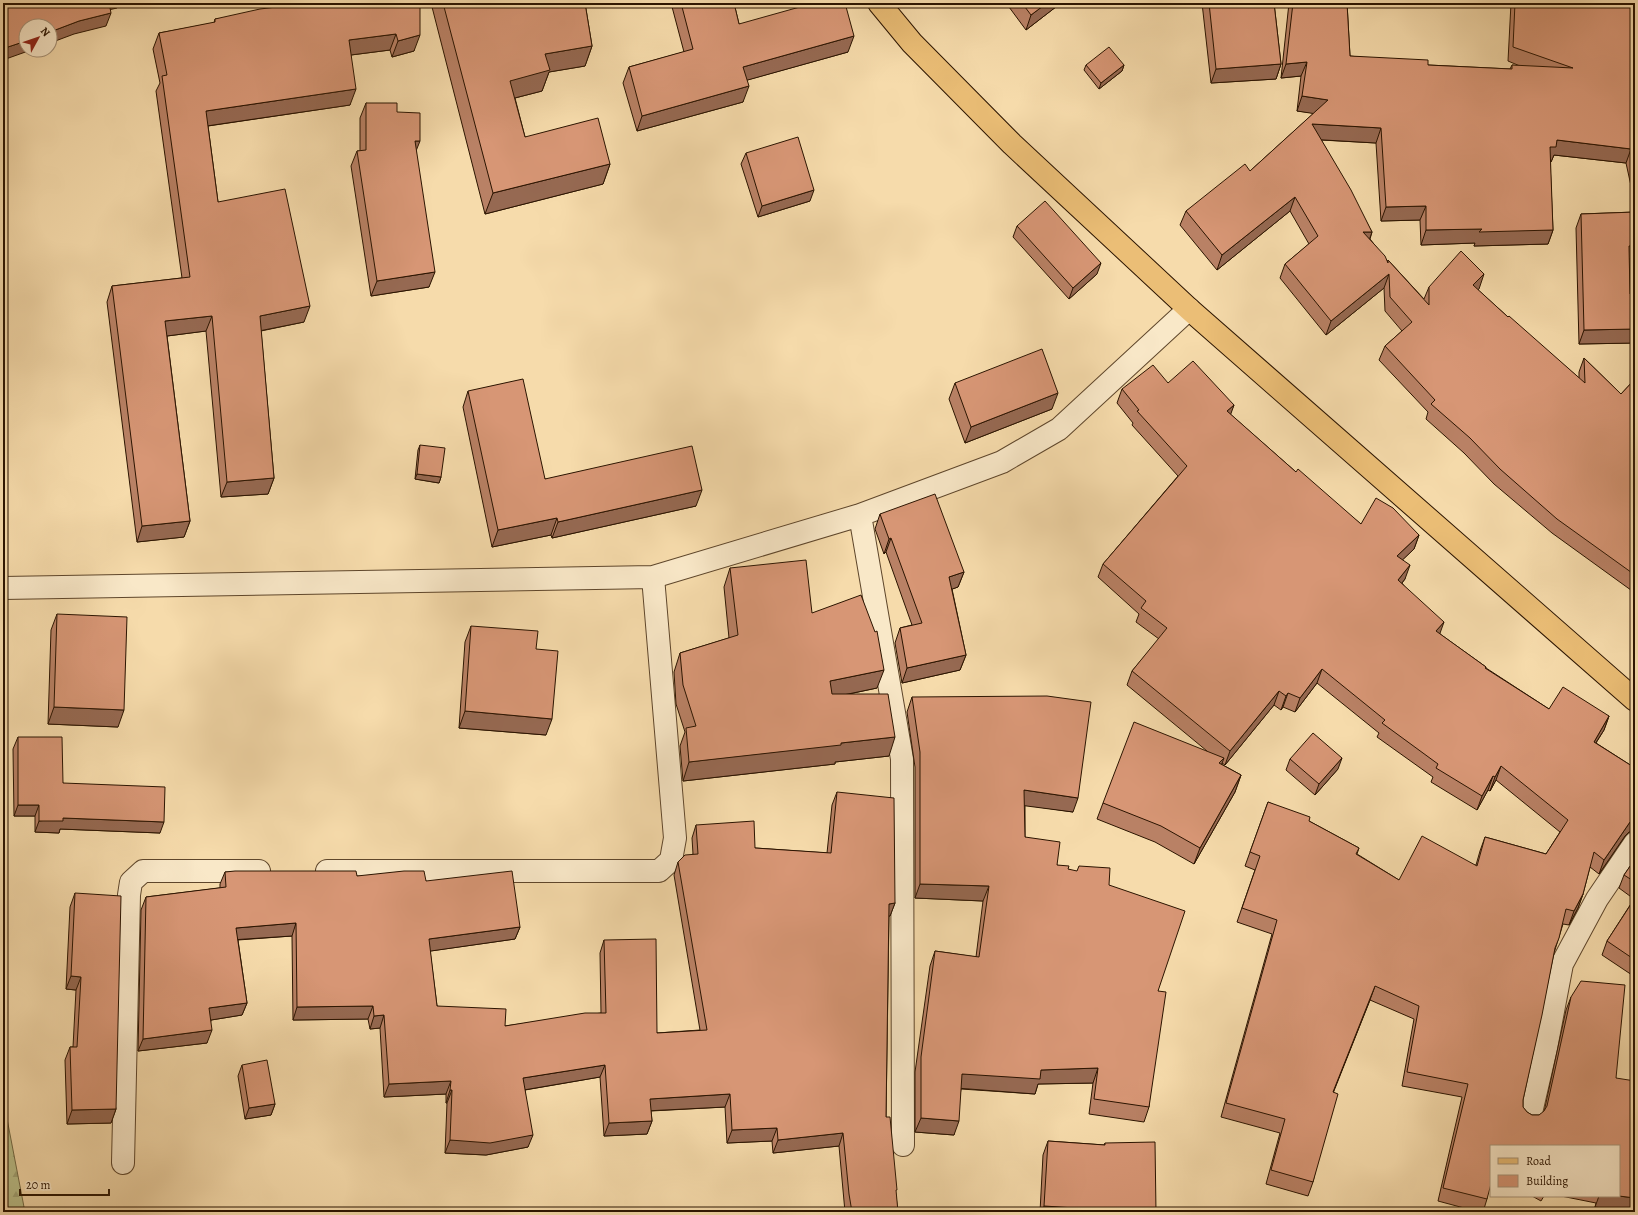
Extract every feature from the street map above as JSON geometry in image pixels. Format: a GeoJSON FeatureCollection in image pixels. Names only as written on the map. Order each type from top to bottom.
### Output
{"type":"FeatureCollection","features":[{"type":"Feature","properties":{"kind":"main road"},"geometry":{"type":"LineString","coordinates":[[879,3],[912,44],[1012,144],[1190,309],[1635,700]]}},
{"type":"Feature","properties":{"kind":"street"},"geometry":{"type":"LineString","coordinates":[[3,588],[652,577],[860,515],[1002,462],[1059,429],[1190,309]]}},
{"type":"Feature","properties":{"kind":"street"},"geometry":{"type":"LineString","coordinates":[[860,515],[902,759],[903,1145]]}},
{"type":"Feature","properties":{"kind":"street"},"geometry":{"type":"LineString","coordinates":[[310,871],[659,871],[671,860],[675,838],[652,577]]}},
{"type":"Feature","properties":{"kind":"street"},"geometry":{"type":"LineString","coordinates":[[1530,1117],[1546,1048],[1562,964],[1597,899],[1635,843]]}},
{"type":"Feature","properties":{"kind":"street"},"geometry":{"type":"LineString","coordinates":[[123,1163],[129,895],[131,882],[143,872],[278,871]]}},
{"type":"Feature","properties":{"kind":"green space"},"geometry":{"type":"Polygon","coordinates":[[[3,1098],[24,1207],[15,1212],[3,1212],[3,1098]]]}},
{"type":"Feature","properties":{"kind":"building"},"geometry":{"type":"Polygon","coordinates":[[[3,3],[109,3],[111,13],[79,21],[58,29],[58,18],[18,18],[18,44],[3,48],[3,3]]]}},
{"type":"Feature","properties":{"kind":"building"},"geometry":{"type":"Polygon","coordinates":[[[309,3],[420,3],[420,35],[398,41],[396,34],[349,40],[356,89],[206,111],[218,202],[285,189],[310,306],[260,316],[274,478],[227,482],[212,316],[165,321],[190,521],[142,526],[112,286],[190,277],[162,76],[167,75],[159,33],[215,22],[215,19],[260,9],[309,3]]]}},
{"type":"Feature","properties":{"kind":"building"},"geometry":{"type":"Polygon","coordinates":[[[443,3],[585,3],[592,46],[545,54],[550,70],[510,81],[525,137],[598,118],[610,164],[493,193],[443,3]]]}},
{"type":"Feature","properties":{"kind":"building"},"geometry":{"type":"Polygon","coordinates":[[[681,3],[734,3],[739,24],[814,3],[845,3],[854,36],[743,67],[749,86],[642,116],[629,67],[693,49],[681,3]]]}},
{"type":"Feature","properties":{"kind":"building"},"geometry":{"type":"Polygon","coordinates":[[[1022,3],[1047,3],[1031,15],[1022,3]]]}},
{"type":"Feature","properties":{"kind":"building"},"geometry":{"type":"Polygon","coordinates":[[[1209,3],[1274,3],[1281,64],[1216,69],[1209,3]]]}},
{"type":"Feature","properties":{"kind":"building"},"geometry":{"type":"Polygon","coordinates":[[[1293,3],[1347,3],[1350,56],[1428,60],[1428,65],[1512,69],[1512,65],[1573,68],[1513,47],[1515,3],[1635,3],[1635,166],[1631,149],[1557,140],[1556,147],[1550,147],[1553,230],[1479,232],[1482,229],[1426,230],[1426,206],[1386,207],[1381,128],[1312,124],[1351,190],[1372,232],[1363,232],[1385,256],[1388,263],[1388,260],[1429,305],[1429,287],[1461,251],[1484,274],[1473,285],[1585,383],[1584,358],[1621,394],[1635,379],[1635,575],[1557,519],[1500,469],[1470,438],[1431,404],[1435,400],[1385,346],[1412,322],[1390,297],[1389,274],[1331,321],[1285,264],[1318,236],[1295,197],[1222,255],[1186,211],[1245,164],[1250,171],[1328,100],[1302,96],[1307,62],[1286,64],[1293,3]]]}},
{"type":"Feature","properties":{"kind":"building"},"geometry":{"type":"Polygon","coordinates":[[[1109,47],[1124,65],[1101,83],[1086,65],[1109,47]]]}},
{"type":"Feature","properties":{"kind":"building"},"geometry":{"type":"Polygon","coordinates":[[[366,103],[397,103],[397,112],[420,113],[420,141],[415,141],[435,272],[377,281],[357,151],[366,150],[366,103]]]}},
{"type":"Feature","properties":{"kind":"building"},"geometry":{"type":"Polygon","coordinates":[[[798,137],[814,190],[762,206],[746,153],[798,137]]]}},
{"type":"Feature","properties":{"kind":"building"},"geometry":{"type":"Polygon","coordinates":[[[1045,201],[1101,263],[1073,288],[1017,226],[1045,201]]]}},
{"type":"Feature","properties":{"kind":"building"},"geometry":{"type":"Polygon","coordinates":[[[1635,212],[1635,245],[1629,246],[1630,294],[1635,294],[1635,329],[1584,330],[1581,214],[1635,212]]]}},
{"type":"Feature","properties":{"kind":"building"},"geometry":{"type":"Polygon","coordinates":[[[1042,349],[1058,393],[971,427],[955,383],[1042,349]]]}},
{"type":"Feature","properties":{"kind":"building"},"geometry":{"type":"Polygon","coordinates":[[[1193,361],[1234,405],[1227,411],[1296,472],[1298,469],[1361,524],[1376,498],[1393,508],[1419,535],[1397,556],[1410,565],[1398,580],[1444,622],[1436,631],[1486,667],[1485,668],[1549,709],[1563,687],[1609,716],[1594,742],[1635,768],[1635,818],[1630,822],[1604,860],[1594,852],[1583,894],[1574,911],[1566,909],[1555,948],[1523,1100],[1523,1107],[1532,1115],[1539,1115],[1547,1106],[1571,997],[1581,981],[1625,985],[1616,1078],[1635,1081],[1635,1198],[1620,1196],[1620,1145],[1490,1145],[1490,1188],[1487,1199],[1443,1188],[1468,1084],[1407,1072],[1419,1006],[1375,986],[1333,1092],[1338,1094],[1313,1182],[1271,1170],[1285,1119],[1226,1103],[1277,920],[1242,908],[1260,856],[1250,852],[1268,802],[1310,817],[1309,821],[1359,848],[1356,854],[1399,880],[1422,836],[1477,866],[1485,837],[1546,854],[1568,820],[1501,766],[1495,777],[1493,776],[1482,796],[1436,768],[1438,764],[1382,723],[1385,720],[1322,669],[1300,698],[1288,693],[1286,696],[1279,691],[1230,751],[1132,671],[1167,628],[1141,608],[1146,601],[1103,564],[1187,466],[1137,411],[1139,410],[1122,389],[1153,365],[1168,383],[1193,361]]]}},
{"type":"Feature","properties":{"kind":"building"},"geometry":{"type":"Polygon","coordinates":[[[523,379],[545,479],[692,446],[702,490],[558,522],[557,518],[498,530],[468,391],[523,379]]]}},
{"type":"Feature","properties":{"kind":"building"},"geometry":{"type":"Polygon","coordinates":[[[420,445],[445,448],[441,477],[417,474],[420,445]]]}},
{"type":"Feature","properties":{"kind":"building"},"geometry":{"type":"Polygon","coordinates":[[[935,494],[964,572],[949,577],[966,655],[907,668],[900,628],[922,623],[891,538],[889,539],[880,514],[935,494]]]}},
{"type":"Feature","properties":{"kind":"building"},"geometry":{"type":"Polygon","coordinates":[[[806,560],[812,613],[861,595],[875,632],[877,631],[884,670],[830,681],[832,694],[888,694],[895,737],[841,743],[841,745],[689,762],[686,728],[696,726],[683,685],[680,653],[738,635],[730,568],[806,560]]]}},
{"type":"Feature","properties":{"kind":"building"},"geometry":{"type":"Polygon","coordinates":[[[57,614],[127,617],[124,710],[54,707],[57,614]]]}},
{"type":"Feature","properties":{"kind":"building"},"geometry":{"type":"Polygon","coordinates":[[[471,626],[538,631],[536,649],[558,651],[552,719],[465,711],[471,626]]]}},
{"type":"Feature","properties":{"kind":"building"},"geometry":{"type":"Polygon","coordinates":[[[1047,696],[1091,702],[1078,798],[1024,790],[1025,837],[1060,842],[1057,865],[1069,866],[1068,869],[1077,871],[1079,866],[1110,868],[1109,885],[1185,911],[1158,991],[1166,992],[1149,1107],[1094,1099],[1098,1068],[1041,1070],[1040,1079],[962,1074],[959,1121],[921,1118],[921,1057],[935,951],[979,957],[989,886],[920,884],[920,752],[912,697],[1047,696]]]}},
{"type":"Feature","properties":{"kind":"building"},"geometry":{"type":"Polygon","coordinates":[[[1134,722],[1224,758],[1219,763],[1241,775],[1200,848],[1161,826],[1103,803],[1134,722]]]}},
{"type":"Feature","properties":{"kind":"building"},"geometry":{"type":"Polygon","coordinates":[[[1313,733],[1342,758],[1319,784],[1290,759],[1313,733]]]}},
{"type":"Feature","properties":{"kind":"building"},"geometry":{"type":"Polygon","coordinates":[[[18,737],[62,737],[63,783],[165,787],[164,822],[63,818],[63,821],[39,821],[39,805],[18,805],[18,737]]]}},
{"type":"Feature","properties":{"kind":"building"},"geometry":{"type":"Polygon","coordinates":[[[837,792],[894,798],[895,903],[889,904],[886,1117],[890,1117],[898,1212],[852,1212],[843,1133],[778,1140],[777,1128],[732,1130],[730,1094],[650,1099],[652,1121],[609,1123],[605,1065],[523,1078],[533,1135],[490,1143],[450,1140],[451,1081],[389,1084],[384,1015],[374,1016],[373,1006],[297,1007],[296,923],[236,928],[247,1003],[209,1008],[212,1030],[143,1039],[146,897],[226,887],[225,872],[235,871],[356,871],[357,876],[404,871],[424,871],[426,881],[512,871],[520,927],[429,939],[437,1006],[506,1009],[505,1026],[585,1013],[606,1013],[604,940],[656,939],[657,1033],[707,1030],[678,862],[685,855],[698,854],[696,825],[754,821],[755,848],[831,853],[837,792]]]}},
{"type":"Feature","properties":{"kind":"building"},"geometry":{"type":"Polygon","coordinates":[[[1635,859],[1635,882],[1624,875],[1635,859]]]}},
{"type":"Feature","properties":{"kind":"building"},"geometry":{"type":"Polygon","coordinates":[[[75,893],[121,896],[116,1109],[72,1110],[70,1047],[77,1047],[81,977],[71,976],[75,893]]]}},
{"type":"Feature","properties":{"kind":"building"},"geometry":{"type":"Polygon","coordinates":[[[1635,898],[1635,960],[1607,941],[1635,898]]]}},
{"type":"Feature","properties":{"kind":"building"},"geometry":{"type":"Polygon","coordinates":[[[267,1060],[275,1104],[249,1108],[242,1065],[267,1060]]]}},
{"type":"Feature","properties":{"kind":"building"},"geometry":{"type":"Polygon","coordinates":[[[1048,1141],[1105,1145],[1105,1143],[1155,1142],[1156,1212],[1106,1212],[1106,1210],[1044,1206],[1048,1141]]]}}]}
